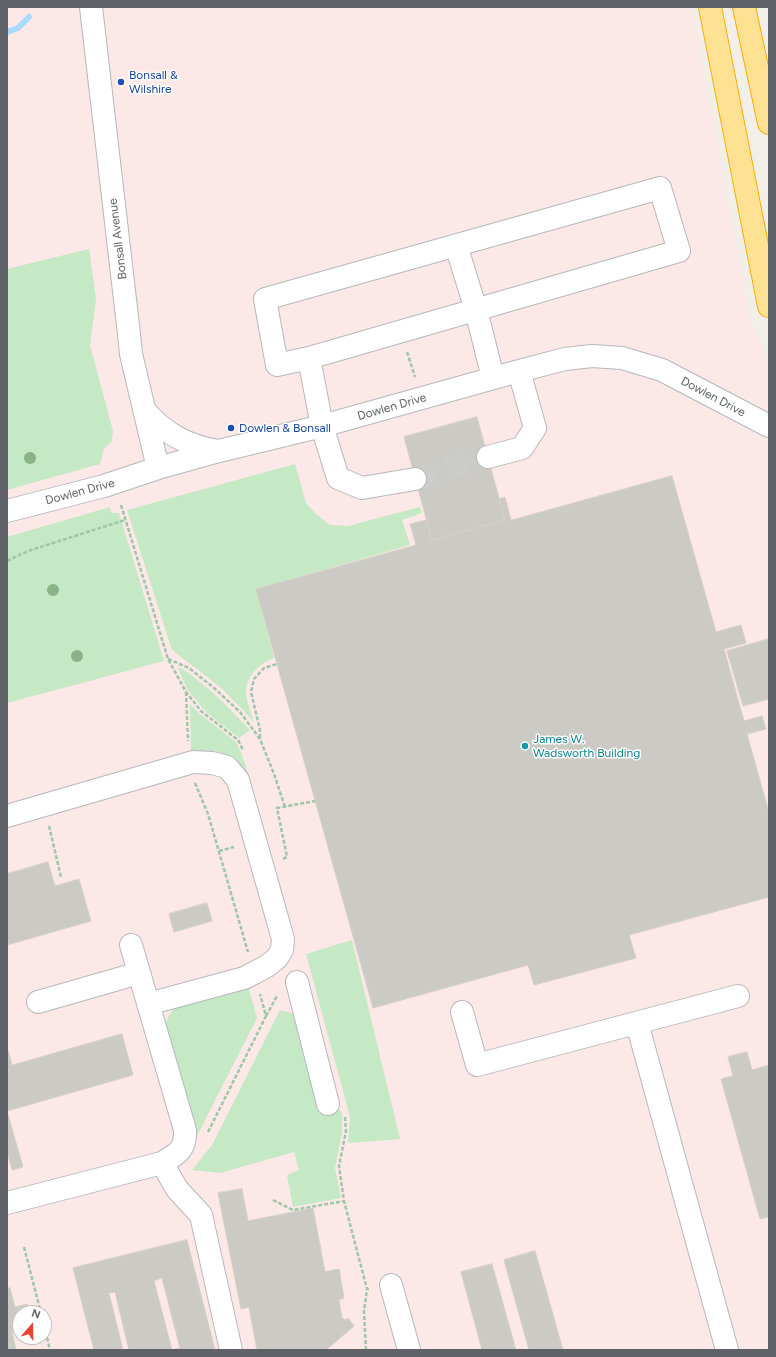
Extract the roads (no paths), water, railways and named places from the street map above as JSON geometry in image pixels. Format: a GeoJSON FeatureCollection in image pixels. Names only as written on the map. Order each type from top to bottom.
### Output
{"type":"FeatureCollection","features":[{"type":"Feature","properties":{"kind":"highway"},"geometry":{"type":"LineString","coordinates":[[710,7],[769,306]]}},
{"type":"Feature","properties":{"kind":"highway"},"geometry":{"type":"LineString","coordinates":[[744,7],[769,123]]}},
{"type":"Feature","properties":{"kind":"street","name":"Bonsall Avenue"},"geometry":{"type":"LineString","coordinates":[[91,7],[131,354],[158,468]]}},
{"type":"Feature","properties":{"kind":"street"},"geometry":{"type":"LineString","coordinates":[[660,188],[679,251],[309,358],[277,365],[265,299],[456,245],[660,188]]}},
{"type":"Feature","properties":{"kind":"street"},"geometry":{"type":"LineString","coordinates":[[456,245],[476,310],[493,378]]}},
{"type":"Feature","properties":{"kind":"street","name":"Dowlen Drive"},"geometry":{"type":"LineString","coordinates":[[7,511],[104,486],[158,468],[219,451],[322,426],[565,359],[592,356],[622,358],[662,370],[769,426]]}},
{"type":"Feature","properties":{"kind":"street"},"geometry":{"type":"LineString","coordinates":[[309,358],[322,426],[338,478],[362,488],[415,479]]}},
{"type":"Feature","properties":{"kind":"street"},"geometry":{"type":"LineString","coordinates":[[488,457],[522,448],[536,428],[519,371]]}},
{"type":"Feature","properties":{"kind":"street"},"geometry":{"type":"LineString","coordinates":[[144,410],[153,421],[176,438],[190,444],[219,451]]}},
{"type":"Feature","properties":{"kind":"street"},"geometry":{"type":"LineString","coordinates":[[7,816],[194,762],[212,763],[227,767],[238,780],[283,939],[282,950],[277,958],[267,966],[244,978],[148,1004]]}},
{"type":"Feature","properties":{"kind":"street"},"geometry":{"type":"LineString","coordinates":[[7,1203],[162,1163],[174,1156],[182,1148],[185,1139],[185,1130],[131,944]]}},
{"type":"Feature","properties":{"kind":"street"},"geometry":{"type":"LineString","coordinates":[[38,1002],[139,973]]}},
{"type":"Feature","properties":{"kind":"street"},"geometry":{"type":"LineString","coordinates":[[297,982],[328,1104]]}},
{"type":"Feature","properties":{"kind":"street"},"geometry":{"type":"LineString","coordinates":[[462,1012],[477,1065],[738,996]]}},
{"type":"Feature","properties":{"kind":"street"},"geometry":{"type":"LineString","coordinates":[[637,1022],[727,1350]]}},
{"type":"Feature","properties":{"kind":"street"},"geometry":{"type":"LineString","coordinates":[[162,1163],[177,1189],[202,1215],[230,1350]]}},
{"type":"Feature","properties":{"kind":"street"},"geometry":{"type":"LineString","coordinates":[[391,1285],[409,1350]]}},
{"type":"Feature","properties":{"kind":"waterway"},"geometry":{"type":"LineString","coordinates":[[7,32],[18,28],[29,17]]}},
{"type":"Feature","properties":{"kind":"tunnel"},"geometry":{"type":"LineString","coordinates":[[415,479],[488,457]]}},
{"type":"Feature","properties":{"kind":"place","name":"Bonsall & Wilshire"},"geometry":{"type":"Point","coordinates":[121,82]}},
{"type":"Feature","properties":{"kind":"place","name":"Dowlen & Bonsall"},"geometry":{"type":"Point","coordinates":[231,428]}},
{"type":"Feature","properties":{"kind":"place","name":"James W. Wadsworth Building"},"geometry":{"type":"Point","coordinates":[525,746]}}]}
